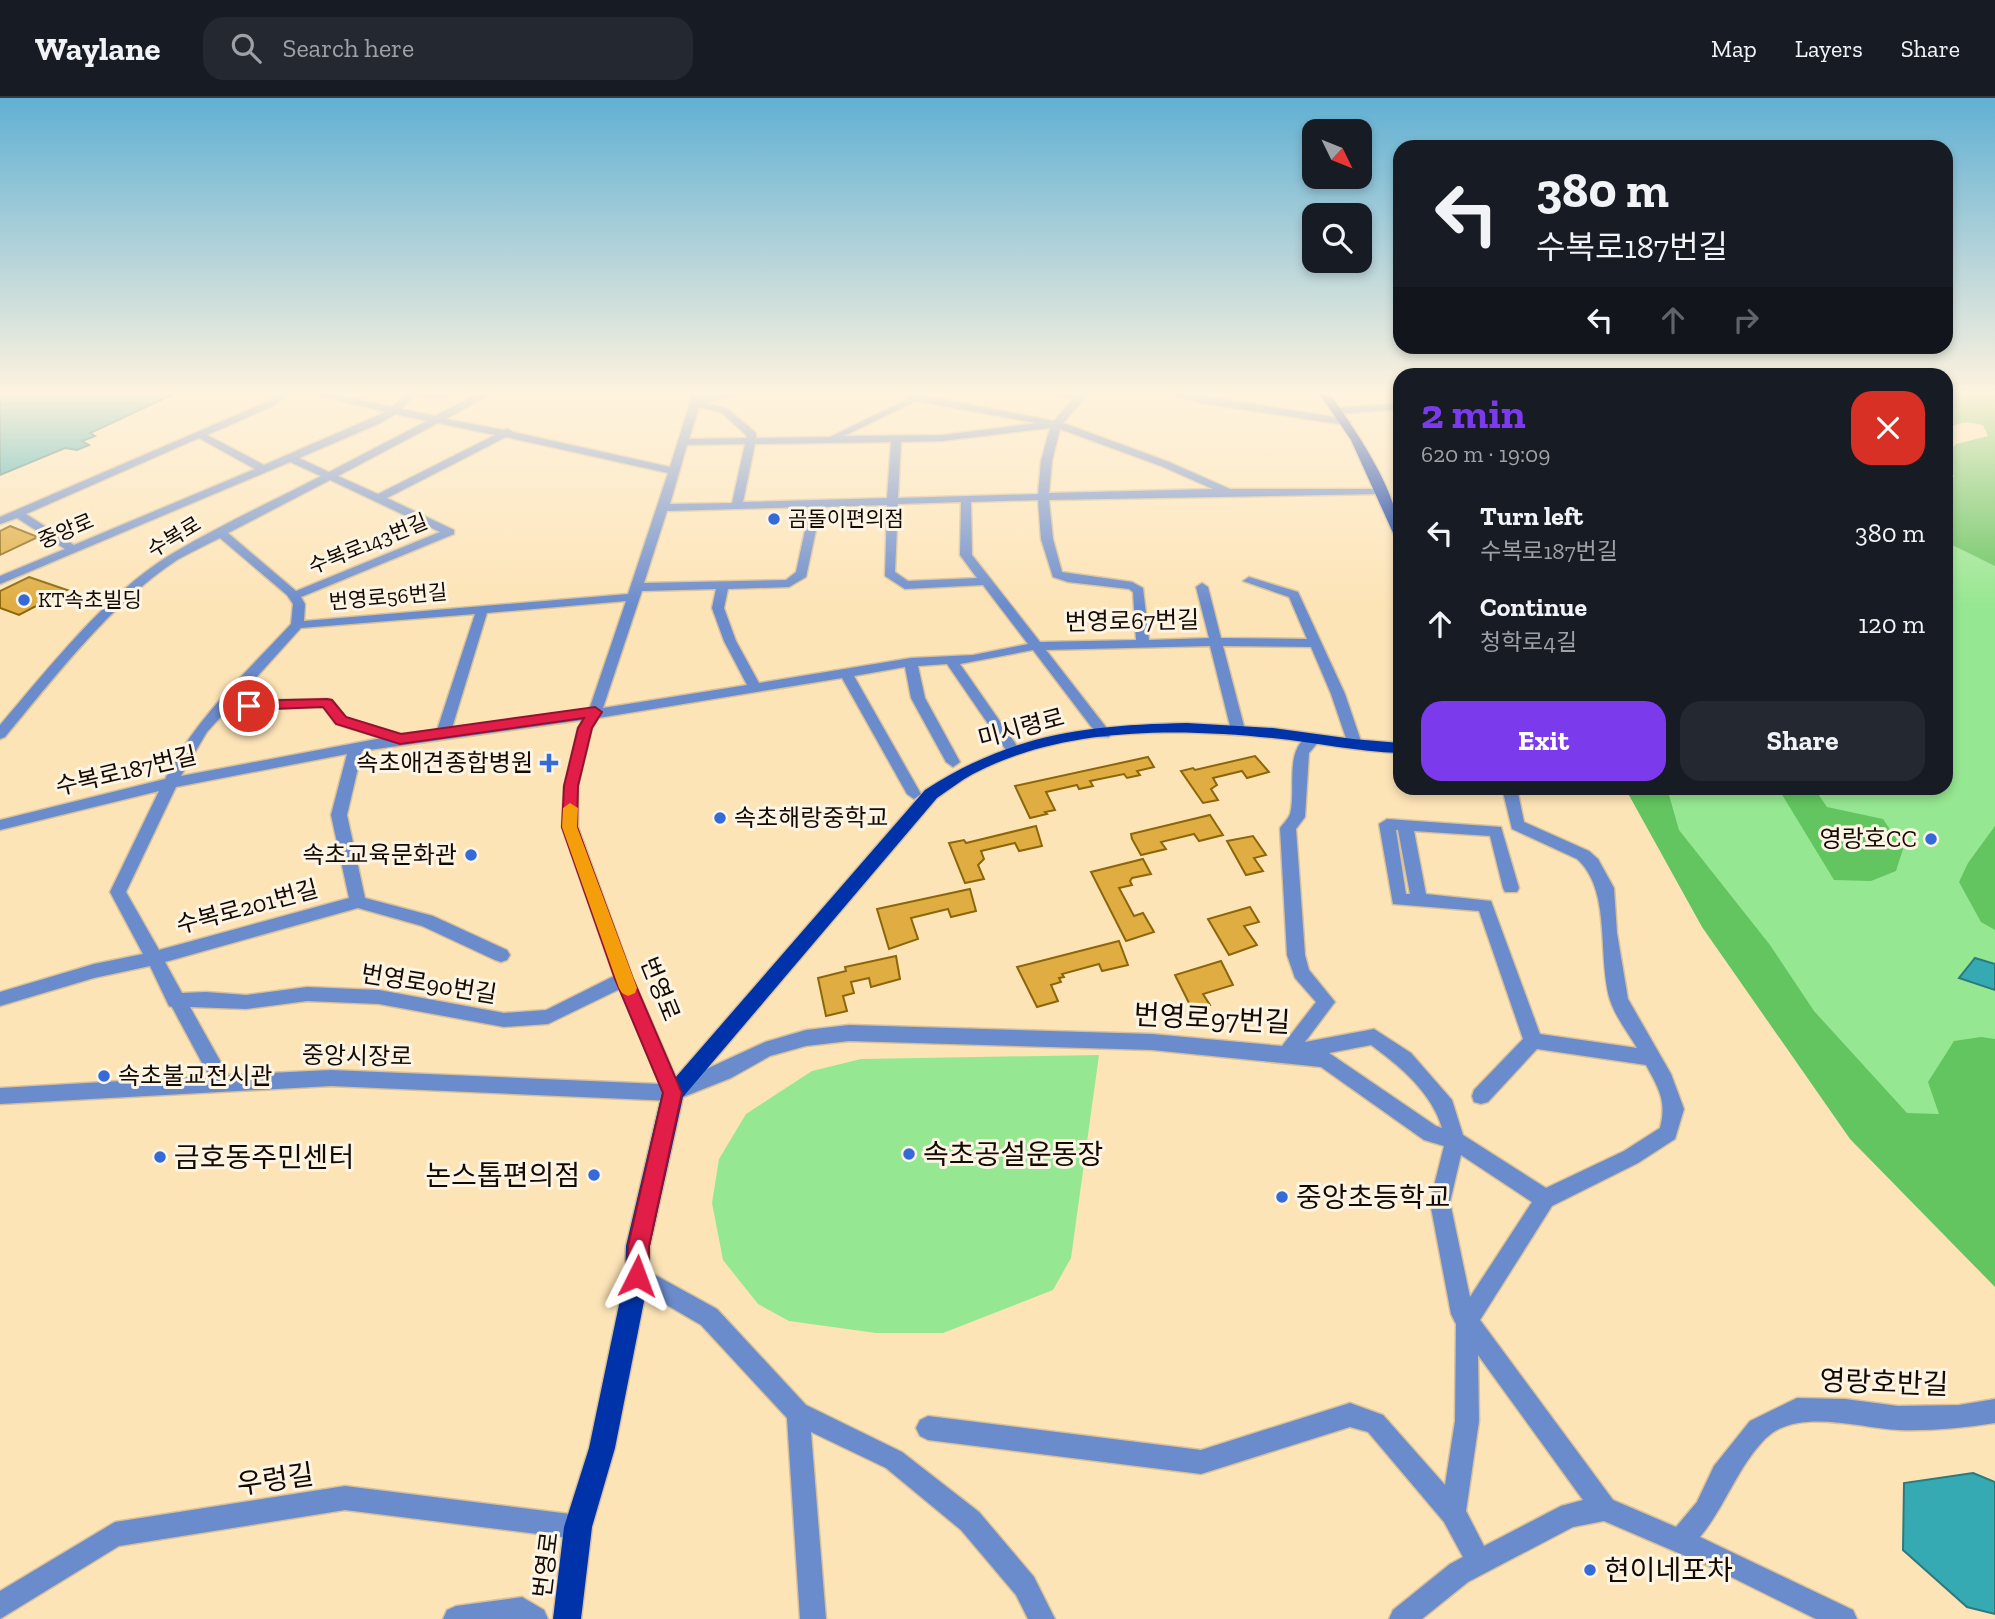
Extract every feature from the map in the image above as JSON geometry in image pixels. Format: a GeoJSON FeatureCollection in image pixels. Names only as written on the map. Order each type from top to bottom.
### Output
{"type":"FeatureCollection","features":[{"type":"Feature","properties":{"kind":"main road"},"geometry":{"type":"LineString","coordinates":[[1365,464],[1393,521]]}},
{"type":"Feature","properties":{"kind":"main road","name":"미시령로"},"geometry":{"type":"LineString","coordinates":[[673,1093],[931,794],[951,778],[976,764],[1013,750],[1054,741],[1176,727],[1238,730],[1393,747]]}},
{"type":"Feature","properties":{"kind":"main road","name":"번영로"},"geometry":{"type":"LineString","coordinates":[[567,1619],[578,1527],[602,1448],[637,1276],[638,1246],[673,1093]]}},
{"type":"Feature","properties":{"kind":"street"},"geometry":{"type":"LineString","coordinates":[[0,521],[132,464]]}},
{"type":"Feature","properties":{"kind":"street"},"geometry":{"type":"LineString","coordinates":[[255,464],[264,469]]}},
{"type":"Feature","properties":{"kind":"street","name":"중앙로"},"geometry":{"type":"LineString","coordinates":[[0,580],[276,464]]}},
{"type":"Feature","properties":{"kind":"street","name":"수복로143번길"},"geometry":{"type":"LineString","coordinates":[[294,596],[450,532],[303,464]]}},
{"type":"Feature","properties":{"kind":"street","name":"수복로"},"geometry":{"type":"LineString","coordinates":[[0,734],[64,658],[135,586],[173,558],[351,464]]}},
{"type":"Feature","properties":{"kind":"street"},"geometry":{"type":"LineString","coordinates":[[379,498],[445,464]]}},
{"type":"Feature","properties":{"kind":"street"},"geometry":{"type":"LineString","coordinates":[[645,464],[675,471]]}},
{"type":"Feature","properties":{"kind":"street","name":"번영로"},"geometry":{"type":"LineString","coordinates":[[673,1093],[624,979],[570,827],[571,786],[585,728],[595,712],[677,464]]}},
{"type":"Feature","properties":{"kind":"street"},"geometry":{"type":"LineString","coordinates":[[737,504],[747,464]]}},
{"type":"Feature","properties":{"kind":"street"},"geometry":{"type":"LineString","coordinates":[[895,464],[889,573],[905,585],[985,581]]}},
{"type":"Feature","properties":{"kind":"street"},"geometry":{"type":"LineString","coordinates":[[1049,464],[1043,498],[1048,553],[1056,574],[1132,586],[1139,591],[1143,644]]}},
{"type":"Feature","properties":{"kind":"street"},"geometry":{"type":"LineString","coordinates":[[1165,464],[1231,494]]}},
{"type":"Feature","properties":{"kind":"street"},"geometry":{"type":"LineString","coordinates":[[663,508],[816,502],[1378,491]]}},
{"type":"Feature","properties":{"kind":"street"},"geometry":{"type":"LineString","coordinates":[[966,500],[966,555],[1104,734]]}},
{"type":"Feature","properties":{"kind":"street","name":"번영로56번길"},"geometry":{"type":"LineString","coordinates":[[297,625],[482,610],[636,592],[776,585],[798,579],[802,574],[816,502]]}},
{"type":"Feature","properties":{"kind":"street"},"geometry":{"type":"LineString","coordinates":[[17,513],[73,549]]}},
{"type":"Feature","properties":{"kind":"street","name":"수복로143번길"},"geometry":{"type":"LineString","coordinates":[[220,532],[294,596],[299,604],[297,625]]}},
{"type":"Feature","properties":{"kind":"street"},"geometry":{"type":"LineString","coordinates":[[1249,581],[1294,595],[1338,694],[1355,744]]}},
{"type":"Feature","properties":{"kind":"street"},"geometry":{"type":"LineString","coordinates":[[723,586],[718,608],[730,641],[755,688]]}},
{"type":"Feature","properties":{"kind":"street"},"geometry":{"type":"LineString","coordinates":[[1202,587],[1238,730]]}},
{"type":"Feature","properties":{"kind":"street","name":"번영로56번길"},"geometry":{"type":"LineString","coordinates":[[443,734],[482,610]]}},
{"type":"Feature","properties":{"kind":"street"},"geometry":{"type":"LineString","coordinates":[[222,1082],[175,1001],[155,958],[118,892],[169,783],[202,729],[297,625]]}},
{"type":"Feature","properties":{"kind":"street","name":"번영로67번길"},"geometry":{"type":"LineString","coordinates":[[595,712],[615,711],[911,662],[951,660],[1034,646],[1314,643]]}},
{"type":"Feature","properties":{"kind":"street"},"geometry":{"type":"LineString","coordinates":[[951,660],[1013,750]]}},
{"type":"Feature","properties":{"kind":"street"},"geometry":{"type":"LineString","coordinates":[[911,662],[918,698],[953,762]]}},
{"type":"Feature","properties":{"kind":"street"},"geometry":{"type":"LineString","coordinates":[[845,672],[914,794]]}},
{"type":"Feature","properties":{"kind":"street"},"geometry":{"type":"LineString","coordinates":[[224,706],[327,703],[341,721],[400,739]]}},
{"type":"Feature","properties":{"kind":"street","name":"수복로187번길"},"geometry":{"type":"LineString","coordinates":[[0,825],[169,783],[356,747],[595,712]]}},
{"type":"Feature","properties":{"kind":"street"},"geometry":{"type":"LineString","coordinates":[[1314,739],[1302,752],[1297,817],[1288,828],[1294,894],[1293,942],[1301,973],[1326,1002],[1286,1054],[1325,1060],[1431,1134],[1455,1140],[1545,1199]]}},
{"type":"Feature","properties":{"kind":"street"},"geometry":{"type":"LineString","coordinates":[[356,747],[339,815],[358,902],[428,921],[501,955]]}},
{"type":"Feature","properties":{"kind":"street"},"geometry":{"type":"LineString","coordinates":[[1454,1513],[1467,1421],[1467,1321],[1545,1199],[1631,1157],[1668,1133],[1674,1109],[1664,1080],[1619,1000],[1609,933],[1606,888],[1592,863],[1583,856],[1517,825],[1512,795]]}},
{"type":"Feature","properties":{"kind":"street"},"geometry":{"type":"LineString","coordinates":[[1511,887],[1496,831],[1405,825],[1419,900],[1485,905],[1533,1041]]}},
{"type":"Feature","properties":{"kind":"street","name":"수복로201번길"},"geometry":{"type":"LineString","coordinates":[[0,999],[94,971],[155,958],[358,902]]}},
{"type":"Feature","properties":{"kind":"street","name":"번영로90번길"},"geometry":{"type":"LineString","coordinates":[[175,1001],[206,999],[246,1002],[307,994],[379,997],[504,1020],[548,1017],[624,979]]}},
{"type":"Feature","properties":{"kind":"street","name":"번영로97번길"},"geometry":{"type":"LineString","coordinates":[[673,1093],[724,1072],[765,1050],[806,1038],[849,1033],[1152,1042],[1286,1054],[1374,1037],[1404,1059],[1445,1105],[1455,1140],[1440,1202],[1462,1314],[1604,1508]]}},
{"type":"Feature","properties":{"kind":"street"},"geometry":{"type":"LineString","coordinates":[[1533,1041],[1651,1058]]}},
{"type":"Feature","properties":{"kind":"street"},"geometry":{"type":"LineString","coordinates":[[1481,1096],[1533,1041]]}},
{"type":"Feature","properties":{"kind":"street","name":"중앙시장로"},"geometry":{"type":"LineString","coordinates":[[0,1096],[222,1082],[373,1079],[673,1093]]}},
{"type":"Feature","properties":{"kind":"street"},"geometry":{"type":"LineString","coordinates":[[637,1276],[709,1317],[798,1413],[894,1460],[970,1521],[1025,1586],[1042,1619]]}},
{"type":"Feature","properties":{"kind":"street","name":"영랑호반길"},"geometry":{"type":"LineString","coordinates":[[1680,1541],[1706,1511],[1723,1475],[1758,1429],[1797,1410],[1845,1411],[1898,1418],[1959,1417],[1995,1411]]}},
{"type":"Feature","properties":{"kind":"street"},"geometry":{"type":"LineString","coordinates":[[798,1413],[813,1619]]}},
{"type":"Feature","properties":{"kind":"street"},"geometry":{"type":"LineString","coordinates":[[928,1428],[1202,1462],[1350,1415],[1375,1423],[1454,1513],[1479,1562]]}},
{"type":"Feature","properties":{"kind":"street","name":"우렁길"},"geometry":{"type":"LineString","coordinates":[[0,1606],[115,1534],[345,1498],[578,1527]]}},
{"type":"Feature","properties":{"kind":"street"},"geometry":{"type":"LineString","coordinates":[[1402,1619],[1459,1573],[1479,1562],[1570,1515],[1604,1508],[1844,1619]]}},
{"type":"Feature","properties":{"kind":"street"},"geometry":{"type":"LineString","coordinates":[[456,1619],[522,1610],[535,1619]]}},
{"type":"Feature","properties":{"kind":"green space"},"geometry":{"type":"Polygon","coordinates":[[[1953,464],[1995,464],[1995,566],[1953,545],[1953,464]]]}},
{"type":"Feature","properties":{"kind":"green space"},"geometry":{"type":"Polygon","coordinates":[[[1953,541],[1995,560],[1995,1057],[1959,1129],[1908,1130],[1667,830],[1657,795],[1953,795],[1953,541]]]}},
{"type":"Feature","properties":{"kind":"green space"},"geometry":{"type":"Polygon","coordinates":[[[1629,795],[1669,795],[1679,830],[1770,945],[1814,1011],[1907,1113],[1939,1114],[1928,1082],[1954,1041],[1981,1037],[1995,1039],[1995,1287],[1850,1139],[1702,927],[1629,795]]]}},
{"type":"Feature","properties":{"kind":"green space"},"geometry":{"type":"Polygon","coordinates":[[[1782,795],[1819,795],[1827,807],[1883,819],[1903,849],[1896,871],[1871,881],[1834,880],[1782,795]]]}},
{"type":"Feature","properties":{"kind":"green space"},"geometry":{"type":"Polygon","coordinates":[[[1995,826],[1995,930],[1981,922],[1959,882],[1968,863],[1995,826]]]}},
{"type":"Feature","properties":{"kind":"green space"},"geometry":{"type":"Polygon","coordinates":[[[1099,1055],[1071,1258],[1053,1290],[943,1333],[876,1333],[789,1321],[758,1304],[723,1260],[712,1203],[719,1159],[746,1114],[812,1071],[861,1059],[1099,1055]]]}},
{"type":"Feature","properties":{"kind":"water"},"geometry":{"type":"Polygon","coordinates":[[[0,464],[27,464],[0,475],[0,464]]]}},
{"type":"Feature","properties":{"kind":"water"},"geometry":{"type":"Polygon","coordinates":[[[1975,958],[1995,964],[1995,990],[1959,978],[1975,958]]]}},
{"type":"Feature","properties":{"kind":"water"},"geometry":{"type":"Polygon","coordinates":[[[1973,1473],[1995,1482],[1995,1614],[1967,1607],[1903,1550],[1904,1483],[1973,1473]]]}},
{"type":"Feature","properties":{"kind":"building"},"geometry":{"type":"Polygon","coordinates":[[[10,526],[38,537],[0,555],[0,531],[10,526]]]}},
{"type":"Feature","properties":{"kind":"building","name":"KT속초빌딩"},"geometry":{"type":"Polygon","coordinates":[[[29,577],[67,590],[19,615],[0,608],[0,591],[29,577]]]}},
{"type":"Feature","properties":{"kind":"building"},"geometry":{"type":"Polygon","coordinates":[[[1255,756],[1269,772],[1247,778],[1242,771],[1213,778],[1217,785],[1211,789],[1218,800],[1203,803],[1181,771],[1193,768],[1195,770],[1255,756]]]}},
{"type":"Feature","properties":{"kind":"building"},"geometry":{"type":"Polygon","coordinates":[[[1148,757],[1154,767],[1137,771],[1140,775],[1127,778],[1124,774],[1090,781],[1093,786],[1079,789],[1077,785],[1046,792],[1055,810],[1030,818],[1015,786],[1148,757]]]}},
{"type":"Feature","properties":{"kind":"building"},"geometry":{"type":"Polygon","coordinates":[[[1210,815],[1223,835],[1199,841],[1194,834],[1161,842],[1166,849],[1141,855],[1132,839],[1131,834],[1210,815]]]}},
{"type":"Feature","properties":{"kind":"building"},"geometry":{"type":"Polygon","coordinates":[[[1036,826],[1042,846],[1019,851],[1015,843],[981,851],[984,859],[978,865],[984,879],[965,883],[949,843],[964,840],[966,843],[1036,826]]]}},
{"type":"Feature","properties":{"kind":"building"},"geometry":{"type":"Polygon","coordinates":[[[1253,836],[1266,855],[1254,858],[1263,871],[1246,875],[1227,841],[1253,836]]]}},
{"type":"Feature","properties":{"kind":"building"},"geometry":{"type":"Polygon","coordinates":[[[1143,859],[1151,874],[1132,878],[1132,885],[1119,888],[1134,916],[1143,913],[1154,932],[1126,941],[1091,872],[1143,859]]]}},
{"type":"Feature","properties":{"kind":"building"},"geometry":{"type":"Polygon","coordinates":[[[970,889],[976,911],[951,917],[948,909],[911,918],[918,939],[889,949],[877,909],[970,889]]]}},
{"type":"Feature","properties":{"kind":"building"},"geometry":{"type":"Polygon","coordinates":[[[1250,907],[1259,922],[1244,926],[1257,945],[1229,955],[1208,919],[1250,907]]]}},
{"type":"Feature","properties":{"kind":"building"},"geometry":{"type":"Polygon","coordinates":[[[1119,941],[1128,965],[1102,971],[1099,964],[1062,974],[1064,977],[1059,978],[1061,982],[1051,985],[1058,1001],[1037,1007],[1017,967],[1119,941]]]}},
{"type":"Feature","properties":{"kind":"building"},"geometry":{"type":"Polygon","coordinates":[[[896,956],[900,979],[871,987],[869,978],[851,982],[854,993],[843,996],[847,1011],[826,1016],[818,978],[846,971],[845,967],[896,956]]]}},
{"type":"Feature","properties":{"kind":"building"},"geometry":{"type":"Polygon","coordinates":[[[1221,961],[1233,985],[1203,994],[1210,1005],[1193,1011],[1175,975],[1221,961]]]}},
{"type":"Feature","properties":{"kind":"slow traffic"},"geometry":{"type":"LineString","coordinates":[[570,808],[570,827],[628,988]]}},
{"type":"Feature","properties":{"kind":"place","name":"곰돌이편의점"},"geometry":{"type":"Point","coordinates":[774,519]}},
{"type":"Feature","properties":{"kind":"place","name":"KT속초빌딩"},"geometry":{"type":"Point","coordinates":[24,600]}},
{"type":"Feature","properties":{"kind":"place","name":"속초애견종합병원"},"geometry":{"type":"Point","coordinates":[549,763]}},
{"type":"Feature","properties":{"kind":"place","name":"속초해랑중학교"},"geometry":{"type":"Point","coordinates":[720,818]}},
{"type":"Feature","properties":{"kind":"place","name":"영랑호CC"},"geometry":{"type":"Point","coordinates":[1931,839]}},
{"type":"Feature","properties":{"kind":"place","name":"속초교육문화관"},"geometry":{"type":"Point","coordinates":[471,855]}},
{"type":"Feature","properties":{"kind":"place","name":"속초불교전시관"},"geometry":{"type":"Point","coordinates":[104,1076]}},
{"type":"Feature","properties":{"kind":"place","name":"속초공설운동장"},"geometry":{"type":"Point","coordinates":[909,1154]}},
{"type":"Feature","properties":{"kind":"place","name":"금호동주민센터"},"geometry":{"type":"Point","coordinates":[160,1157]}},
{"type":"Feature","properties":{"kind":"place","name":"논스톱편의점"},"geometry":{"type":"Point","coordinates":[594,1175]}},
{"type":"Feature","properties":{"kind":"place","name":"중앙초등학교"},"geometry":{"type":"Point","coordinates":[1282,1197]}},
{"type":"Feature","properties":{"kind":"place","name":"현이네포차"},"geometry":{"type":"Point","coordinates":[1590,1570]}},
{"type":"Feature","properties":{"kind":"route"},"geometry":{"type":"LineString","coordinates":[[249,706],[327,703],[341,721],[400,739],[595,712],[585,728],[571,786],[570,827],[624,979],[673,1093],[638,1246],[637,1276]]}}]}
